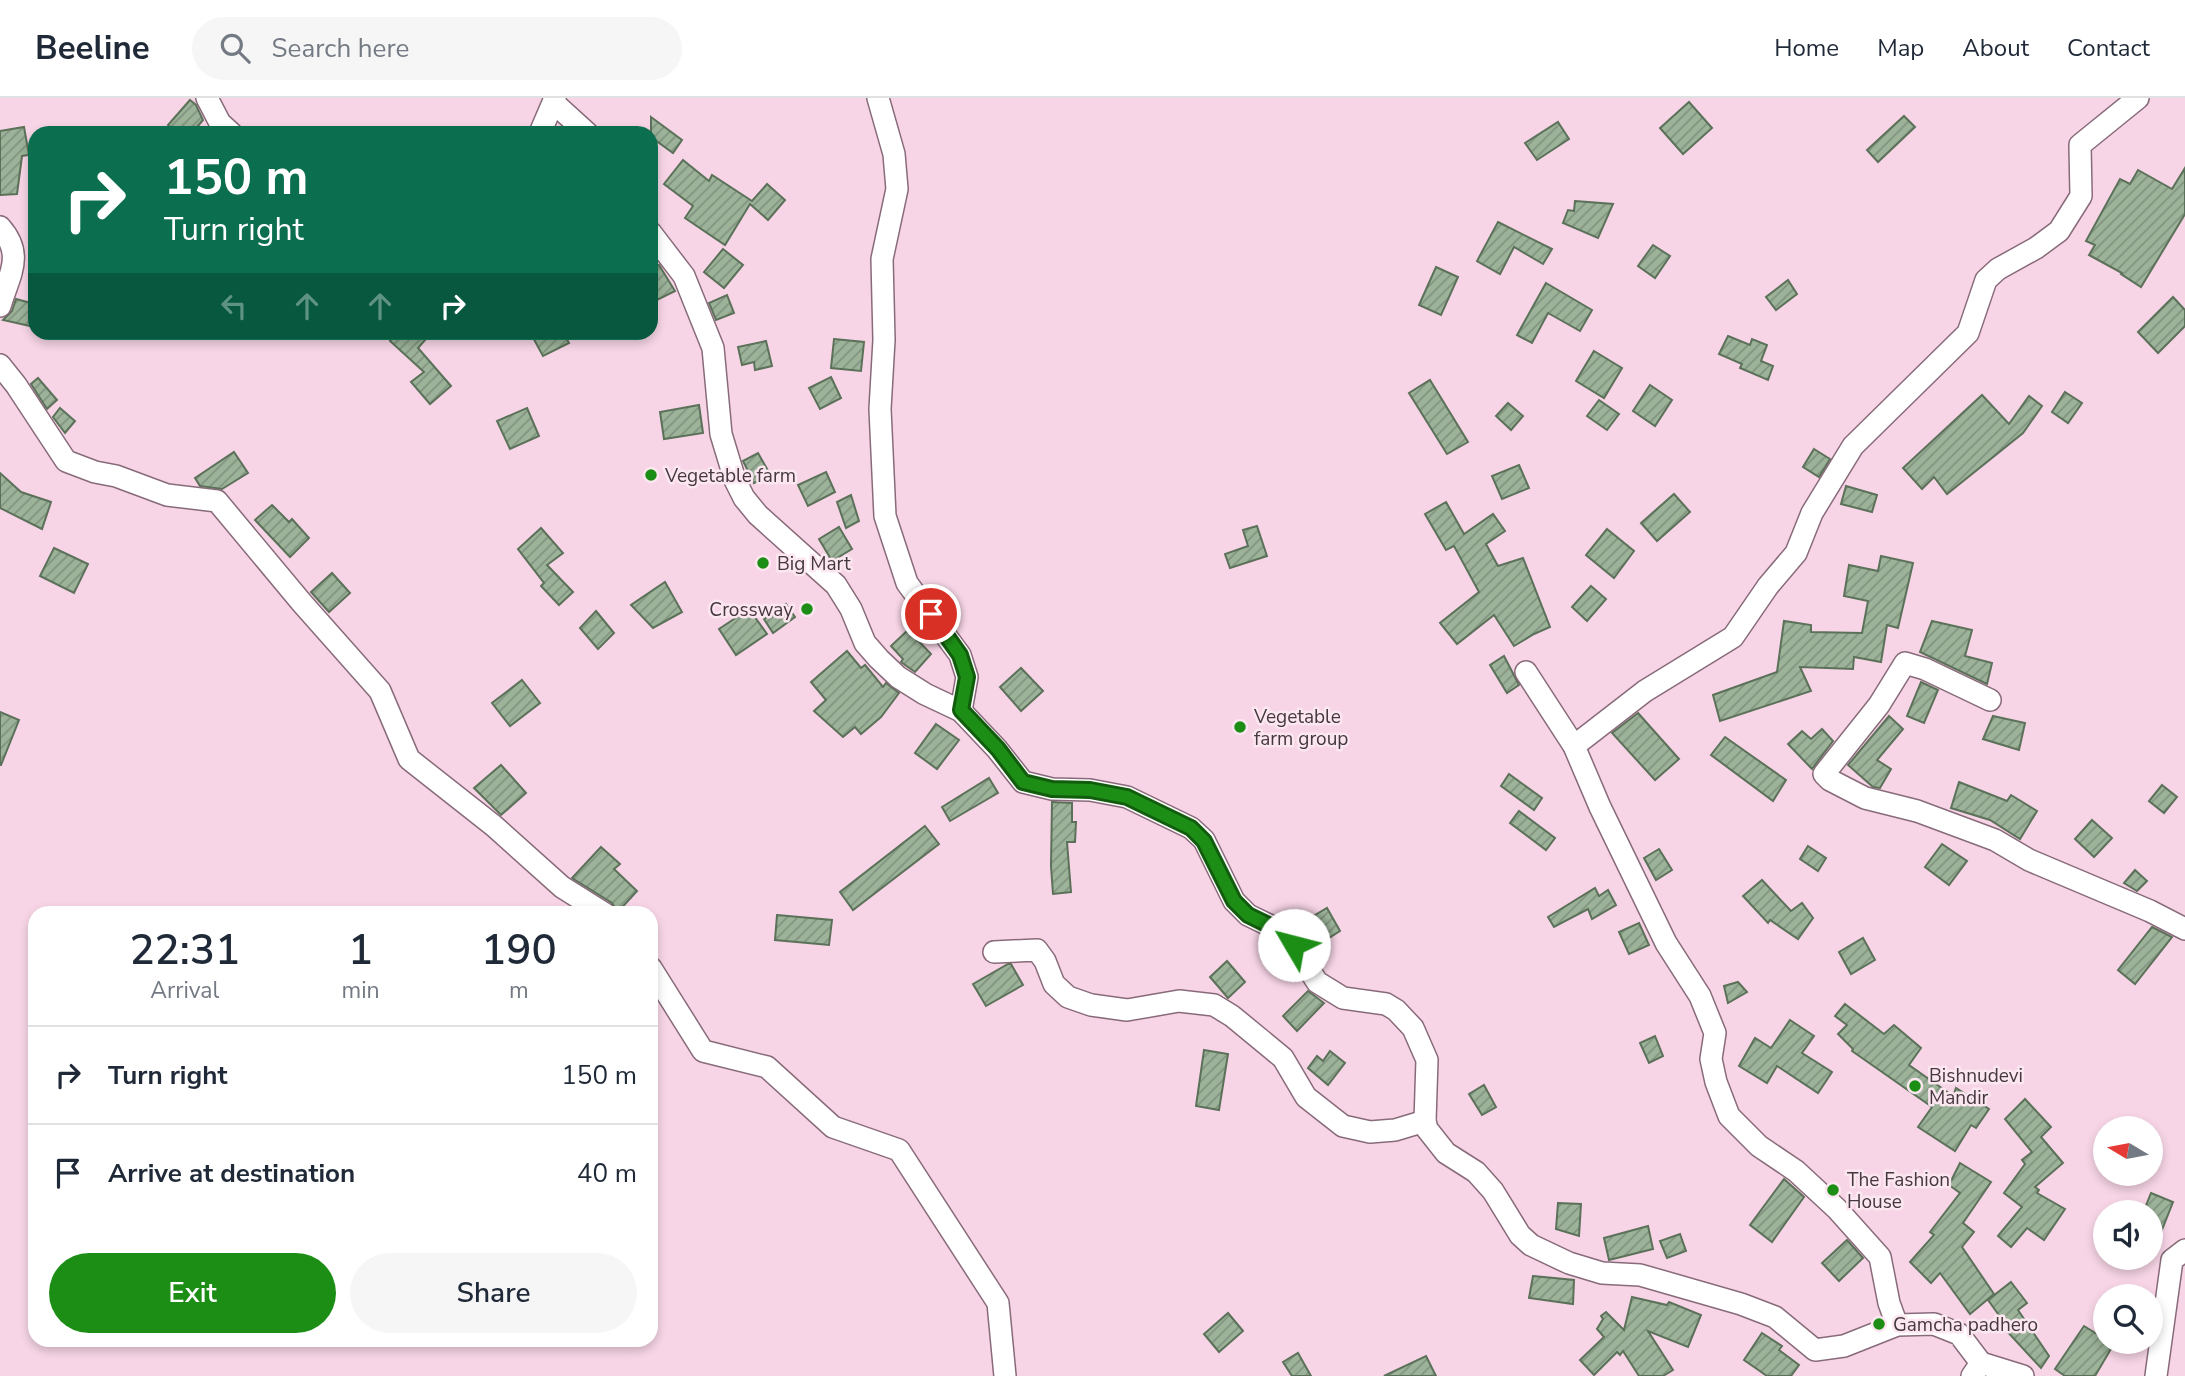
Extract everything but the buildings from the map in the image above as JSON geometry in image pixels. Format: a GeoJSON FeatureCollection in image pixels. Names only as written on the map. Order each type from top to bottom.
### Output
{"type":"FeatureCollection","features":[{"type":"Feature","properties":{"kind":"street"},"geometry":{"type":"LineString","coordinates":[[207,98],[223,126]]}},
{"type":"Feature","properties":{"kind":"street"},"geometry":{"type":"LineString","coordinates":[[878,98],[894,154],[897,189],[882,258],[884,340],[880,409],[885,516],[907,583],[960,655],[967,677],[961,710]]}},
{"type":"Feature","properties":{"kind":"street"},"geometry":{"type":"LineString","coordinates":[[1574,746],[1644,691],[1733,638],[1768,586],[1796,553],[1812,513],[1853,446],[1968,333],[1986,280],[1998,269],[2036,248],[2059,231],[2081,196],[2080,145],[2138,98]]}},
{"type":"Feature","properties":{"kind":"street"},"geometry":{"type":"LineString","coordinates":[[543,126],[554,100],[580,126]]}},
{"type":"Feature","properties":{"kind":"street"},"geometry":{"type":"LineString","coordinates":[[0,227],[10,238],[15,265],[0,306]]}},
{"type":"Feature","properties":{"kind":"street"},"geometry":{"type":"LineString","coordinates":[[658,242],[684,276],[713,348],[721,434],[734,480],[758,515],[836,585],[851,609],[865,643],[898,677],[925,694],[961,710],[998,749],[1023,782],[1052,789],[1090,790],[1127,797],[1191,828],[1204,841],[1234,901],[1248,915],[1283,932],[1317,982],[1343,998],[1386,1004],[1396,1010],[1413,1028],[1427,1060],[1427,1129],[1446,1153],[1476,1172],[1493,1191],[1520,1235],[1531,1245],[1569,1263],[1602,1273],[1640,1276],[1741,1304],[1775,1317],[1815,1350],[1844,1346],[1897,1325],[1934,1324],[1959,1335],[1977,1370],[2023,1376]]}},
{"type":"Feature","properties":{"kind":"street"},"geometry":{"type":"LineString","coordinates":[[0,365],[66,461],[167,495],[218,501],[302,603],[380,691],[409,759],[494,826],[562,887],[592,906]]}},
{"type":"Feature","properties":{"kind":"street"},"geometry":{"type":"LineString","coordinates":[[1990,701],[1925,669],[1905,663],[1879,705],[1824,774],[1830,780],[1866,798],[1917,811],[1995,840],[2029,860],[2150,911],[2185,929]]}},
{"type":"Feature","properties":{"kind":"street"},"geometry":{"type":"LineString","coordinates":[[1526,671],[1574,746],[1577,758],[1666,943],[1700,996],[1714,1033],[1712,1059],[1716,1082],[1730,1116],[1759,1146],[1796,1171],[1837,1209],[1880,1257],[1889,1303],[1897,1325]]}},
{"type":"Feature","properties":{"kind":"street"},"geometry":{"type":"LineString","coordinates":[[994,952],[1037,950],[1045,961],[1054,984],[1068,997],[1091,1005],[1127,1010],[1179,1001],[1214,1005],[1232,1016],[1283,1058],[1306,1097],[1343,1126],[1370,1132],[1395,1130],[1425,1121]]}},
{"type":"Feature","properties":{"kind":"street"},"geometry":{"type":"LineString","coordinates":[[658,979],[704,1051],[767,1067],[832,1127],[899,1150],[998,1303],[1005,1376]]}},
{"type":"Feature","properties":{"kind":"street"},"geometry":{"type":"LineString","coordinates":[[2156,1376],[2172,1260],[2185,1250]]}},
{"type":"Feature","properties":{"kind":"place","name":"Vegetable farm"},"geometry":{"type":"Point","coordinates":[651,475]}},
{"type":"Feature","properties":{"kind":"place","name":"Big Mart"},"geometry":{"type":"Point","coordinates":[763,563]}},
{"type":"Feature","properties":{"kind":"place","name":"Crossway"},"geometry":{"type":"Point","coordinates":[807,609]}},
{"type":"Feature","properties":{"kind":"place","name":"Vegetable farm group"},"geometry":{"type":"Point","coordinates":[1240,727]}},
{"type":"Feature","properties":{"kind":"place","name":"Bishnudevi Mandir"},"geometry":{"type":"Point","coordinates":[1915,1086]}},
{"type":"Feature","properties":{"kind":"place","name":"The Fashion House"},"geometry":{"type":"Point","coordinates":[1833,1190]}},
{"type":"Feature","properties":{"kind":"place","name":"Gamcha padhero"},"geometry":{"type":"Point","coordinates":[1879,1324]}},
{"type":"Feature","properties":{"kind":"route"},"geometry":{"type":"LineString","coordinates":[[931,614],[960,655],[967,677],[961,710],[998,749],[1023,782],[1052,789],[1090,790],[1127,797],[1191,828],[1204,841],[1234,901],[1248,915],[1283,932],[1294,945]]}}]}
